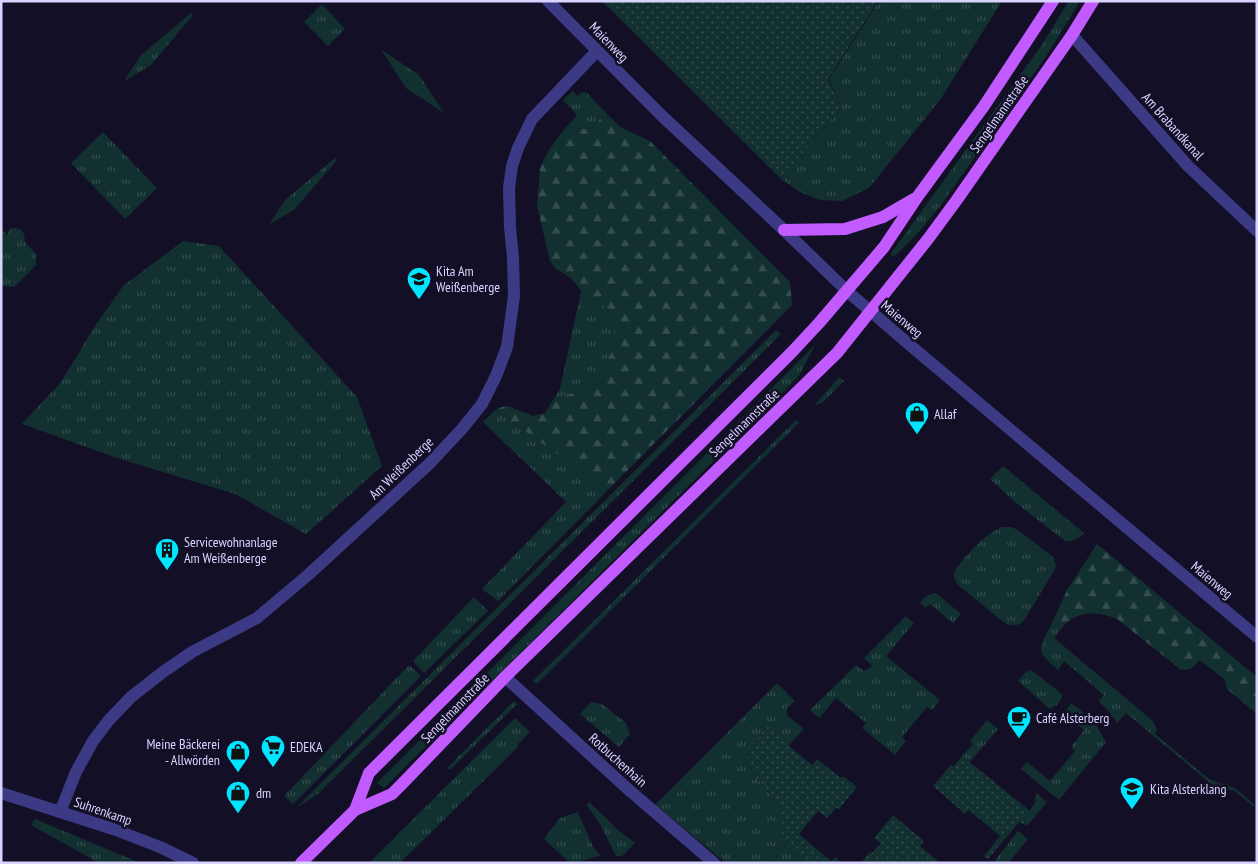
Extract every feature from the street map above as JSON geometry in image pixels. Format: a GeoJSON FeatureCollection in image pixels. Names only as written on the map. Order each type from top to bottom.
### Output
{"type":"FeatureCollection","features":[{"type":"Feature","properties":{"kind":"main road","name":"Sengelmannstraße"},"geometry":{"type":"LineString","coordinates":[[355,810],[369,773],[792,352],[847,291],[884,247],[918,196],[984,106],[1053,1]]}},
{"type":"Feature","properties":{"kind":"main road","name":"Sengelmannstraße"},"geometry":{"type":"LineString","coordinates":[[301,863],[355,810],[392,794],[402,785],[505,677],[837,353],[956,201],[1072,35],[1093,1]]}},
{"type":"Feature","properties":{"kind":"main road"},"geometry":{"type":"LineString","coordinates":[[784,230],[845,229],[883,217],[918,196]]}},
{"type":"Feature","properties":{"kind":"street","name":"Maienweg"},"geometry":{"type":"LineString","coordinates":[[548,1],[660,114],[847,291],[1257,637]]}},
{"type":"Feature","properties":{"kind":"street","name":"Am Brabandkanal"},"geometry":{"type":"LineString","coordinates":[[1072,35],[1188,166],[1257,231]]}},
{"type":"Feature","properties":{"kind":"street","name":"Am Weißenberge"},"geometry":{"type":"LineString","coordinates":[[60,812],[76,772],[93,741],[108,720],[131,697],[192,652],[257,618],[308,575],[429,464],[482,404],[496,376],[507,347],[514,296],[509,188],[512,166],[518,148],[532,119],[597,51]]}},
{"type":"Feature","properties":{"kind":"street","name":"Rotbuchenhain"},"geometry":{"type":"LineString","coordinates":[[505,677],[629,790],[714,863]]}},
{"type":"Feature","properties":{"kind":"street","name":"Suhrenkamp"},"geometry":{"type":"LineString","coordinates":[[1,793],[113,828],[193,863]]}},
{"type":"Feature","properties":{"kind":"green space"},"geometry":{"type":"Polygon","coordinates":[[[602,1],[878,1],[828,79],[841,108],[781,179],[602,1]]]}},
{"type":"Feature","properties":{"kind":"green space"},"geometry":{"type":"Polygon","coordinates":[[[879,1],[1002,1],[940,100],[869,188],[842,201],[820,200],[800,192],[781,179],[841,108],[829,79],[879,1]]]}},
{"type":"Feature","properties":{"kind":"green space"},"geometry":{"type":"Polygon","coordinates":[[[1069,1],[1080,1],[1047,55],[941,205],[918,233],[896,255],[891,255],[1041,46],[1069,1]]]}},
{"type":"Feature","properties":{"kind":"green space"},"geometry":{"type":"Polygon","coordinates":[[[322,4],[345,29],[328,46],[304,22],[322,4]]]}},
{"type":"Feature","properties":{"kind":"green space"},"geometry":{"type":"Polygon","coordinates":[[[191,13],[193,15],[151,65],[126,80],[141,55],[191,13]]]}},
{"type":"Feature","properties":{"kind":"green space"},"geometry":{"type":"Polygon","coordinates":[[[382,51],[419,75],[444,113],[406,88],[382,51]]]}},
{"type":"Feature","properties":{"kind":"green space"},"geometry":{"type":"Polygon","coordinates":[[[573,91],[577,96],[582,92],[587,93],[609,116],[600,119],[589,129],[571,128],[562,132],[577,115],[563,100],[573,91]]]}},
{"type":"Feature","properties":{"kind":"green space"},"geometry":{"type":"Polygon","coordinates":[[[609,116],[620,127],[650,141],[790,282],[792,305],[608,490],[495,410],[508,406],[533,416],[545,413],[553,400],[567,394],[581,393],[589,389],[608,364],[613,347],[614,325],[604,305],[581,291],[570,277],[556,269],[550,261],[537,206],[540,168],[547,153],[562,132],[571,128],[589,129],[600,119],[609,116]]]}},
{"type":"Feature","properties":{"kind":"green space"},"geometry":{"type":"Polygon","coordinates":[[[103,132],[157,188],[125,219],[71,163],[103,132]]]}},
{"type":"Feature","properties":{"kind":"green space"},"geometry":{"type":"Polygon","coordinates":[[[335,158],[337,160],[294,210],[270,224],[285,200],[335,158]]]}},
{"type":"Feature","properties":{"kind":"green space"},"geometry":{"type":"Polygon","coordinates":[[[11,228],[20,229],[24,234],[25,242],[36,254],[36,265],[14,287],[2,286],[1,229],[7,235],[11,228]]]}},
{"type":"Feature","properties":{"kind":"green space"},"geometry":{"type":"Polygon","coordinates":[[[183,241],[219,246],[357,397],[382,466],[306,534],[235,494],[117,458],[22,424],[61,382],[95,326],[123,286],[183,241]]]}},
{"type":"Feature","properties":{"kind":"green space"},"geometry":{"type":"Polygon","coordinates":[[[581,291],[604,305],[614,325],[613,347],[608,364],[589,389],[581,393],[567,394],[553,400],[560,389],[581,291]]]}},
{"type":"Feature","properties":{"kind":"green space"},"geometry":{"type":"Polygon","coordinates":[[[776,330],[781,334],[318,794],[296,808],[776,330]]]}},
{"type":"Feature","properties":{"kind":"green space"},"geometry":{"type":"Polygon","coordinates":[[[815,345],[799,376],[384,788],[377,783],[815,345]]]}},
{"type":"Feature","properties":{"kind":"green space"},"geometry":{"type":"Polygon","coordinates":[[[839,377],[844,381],[822,403],[815,405],[839,377]]]}},
{"type":"Feature","properties":{"kind":"green space"},"geometry":{"type":"Polygon","coordinates":[[[495,410],[608,490],[498,601],[482,589],[566,502],[483,422],[495,410]]]}},
{"type":"Feature","properties":{"kind":"green space"},"geometry":{"type":"Polygon","coordinates":[[[796,420],[799,423],[537,684],[533,681],[796,420]]]}},
{"type":"Feature","properties":{"kind":"green space"},"geometry":{"type":"Polygon","coordinates":[[[1003,466],[1084,533],[1075,540],[1065,541],[1015,502],[990,479],[1003,466]]]}},
{"type":"Feature","properties":{"kind":"green space"},"geometry":{"type":"Polygon","coordinates":[[[1002,527],[1011,527],[1018,530],[1053,557],[1056,565],[1023,622],[1015,625],[1006,624],[958,585],[954,577],[955,570],[974,547],[988,535],[1002,527]]]}},
{"type":"Feature","properties":{"kind":"green space"},"geometry":{"type":"Polygon","coordinates":[[[1097,544],[1257,677],[1257,714],[1227,689],[1225,680],[1200,660],[1190,669],[1180,669],[1117,619],[1099,614],[1080,615],[1066,623],[1060,630],[1052,623],[1067,590],[1097,544]]]}},
{"type":"Feature","properties":{"kind":"green space"},"geometry":{"type":"Polygon","coordinates":[[[936,593],[961,614],[953,623],[930,604],[926,608],[920,603],[927,596],[936,593]]]}},
{"type":"Feature","properties":{"kind":"green space"},"geometry":{"type":"Polygon","coordinates":[[[474,597],[488,611],[424,673],[413,661],[474,597]]]}},
{"type":"Feature","properties":{"kind":"green space"},"geometry":{"type":"Polygon","coordinates":[[[906,616],[914,623],[886,656],[940,700],[932,710],[927,707],[902,737],[906,741],[895,755],[862,728],[866,723],[836,698],[819,718],[810,710],[856,665],[864,671],[872,666],[864,658],[906,616]]]}},
{"type":"Feature","properties":{"kind":"green space"},"geometry":{"type":"Polygon","coordinates":[[[1052,623],[1060,630],[1054,638],[1153,721],[1157,730],[1155,734],[1210,780],[1235,788],[1255,805],[1254,807],[1235,791],[1215,787],[1126,713],[1117,723],[1099,701],[1104,695],[1064,661],[1058,670],[1050,663],[1042,653],[1041,648],[1052,623]]]}},
{"type":"Feature","properties":{"kind":"green space"},"geometry":{"type":"Polygon","coordinates":[[[409,665],[421,676],[293,804],[284,796],[409,665]]]}},
{"type":"Feature","properties":{"kind":"green space"},"geometry":{"type":"Polygon","coordinates":[[[1031,670],[1062,694],[1062,698],[1056,706],[1054,705],[1050,709],[1018,681],[1026,672],[1031,670]]]}},
{"type":"Feature","properties":{"kind":"green space"},"geometry":{"type":"Polygon","coordinates":[[[777,683],[795,701],[787,708],[787,715],[804,729],[790,744],[768,726],[747,749],[748,763],[756,777],[781,805],[784,844],[806,863],[726,863],[655,805],[777,683]]]}},
{"type":"Feature","properties":{"kind":"green space"},"geometry":{"type":"Polygon","coordinates":[[[514,701],[517,704],[450,770],[447,768],[514,701]]]}},
{"type":"Feature","properties":{"kind":"green space"},"geometry":{"type":"Polygon","coordinates":[[[591,702],[602,704],[626,723],[630,734],[619,747],[580,714],[591,702]]]}},
{"type":"Feature","properties":{"kind":"green space"},"geometry":{"type":"Polygon","coordinates":[[[1071,703],[1094,721],[1106,742],[1059,800],[1021,769],[1027,762],[1050,781],[1075,751],[1071,747],[1084,730],[1064,713],[1071,703]]]}},
{"type":"Feature","properties":{"kind":"green space"},"geometry":{"type":"Polygon","coordinates":[[[515,718],[530,732],[518,744],[519,746],[400,863],[369,863],[515,718]]]}},
{"type":"Feature","properties":{"kind":"green space"},"geometry":{"type":"Polygon","coordinates":[[[987,720],[998,729],[970,762],[962,756],[973,744],[970,741],[987,720]]]}},
{"type":"Feature","properties":{"kind":"green space"},"geometry":{"type":"Polygon","coordinates":[[[768,726],[812,765],[817,759],[841,778],[843,776],[857,787],[839,809],[836,808],[827,818],[818,811],[799,834],[831,861],[835,857],[842,863],[806,863],[784,844],[781,805],[756,777],[748,763],[747,749],[768,726]]]}},
{"type":"Feature","properties":{"kind":"green space"},"geometry":{"type":"Polygon","coordinates":[[[962,756],[1030,811],[1025,817],[1024,824],[1019,822],[988,859],[984,856],[1000,836],[969,810],[965,814],[933,786],[951,765],[953,767],[962,756]]]}},
{"type":"Feature","properties":{"kind":"green space"},"geometry":{"type":"Polygon","coordinates":[[[1036,793],[1047,802],[1027,826],[1024,824],[1025,817],[1035,803],[1036,793]]]}},
{"type":"Feature","properties":{"kind":"green space"},"geometry":{"type":"Polygon","coordinates":[[[589,802],[618,830],[635,843],[622,856],[616,856],[601,826],[587,805],[589,802]]]}},
{"type":"Feature","properties":{"kind":"green space"},"geometry":{"type":"Polygon","coordinates":[[[578,812],[593,847],[601,856],[570,863],[544,839],[560,818],[578,812]]]}},
{"type":"Feature","properties":{"kind":"green space"},"geometry":{"type":"Polygon","coordinates":[[[893,815],[924,841],[920,846],[940,863],[861,863],[881,843],[874,838],[893,815]]]}},
{"type":"Feature","properties":{"kind":"green space"},"geometry":{"type":"Polygon","coordinates":[[[35,819],[140,863],[99,863],[31,825],[35,819]]]}},
{"type":"Feature","properties":{"kind":"green space"},"geometry":{"type":"Polygon","coordinates":[[[1018,831],[1028,839],[1008,863],[993,863],[1018,831]]]}},
{"type":"Feature","properties":{"kind":"place","name":"Kita Am Weißenberge"},"geometry":{"type":"Point","coordinates":[419,300]}},
{"type":"Feature","properties":{"kind":"place","name":"Allaf"},"geometry":{"type":"Point","coordinates":[917,435]}},
{"type":"Feature","properties":{"kind":"place","name":"Servicewohnanlage Am Weißenberge"},"geometry":{"type":"Point","coordinates":[167,571]}},
{"type":"Feature","properties":{"kind":"place","name":"Café Alsterberg"},"geometry":{"type":"Point","coordinates":[1019,739]}},
{"type":"Feature","properties":{"kind":"place","name":"EDEKA"},"geometry":{"type":"Point","coordinates":[273,768]}},
{"type":"Feature","properties":{"kind":"place","name":"Meine Bäckerei - Allwörden"},"geometry":{"type":"Point","coordinates":[238,773]}},
{"type":"Feature","properties":{"kind":"place","name":"Kita Alsterklang"},"geometry":{"type":"Point","coordinates":[1132,810]}},
{"type":"Feature","properties":{"kind":"place","name":"dm"},"geometry":{"type":"Point","coordinates":[238,814]}}]}
